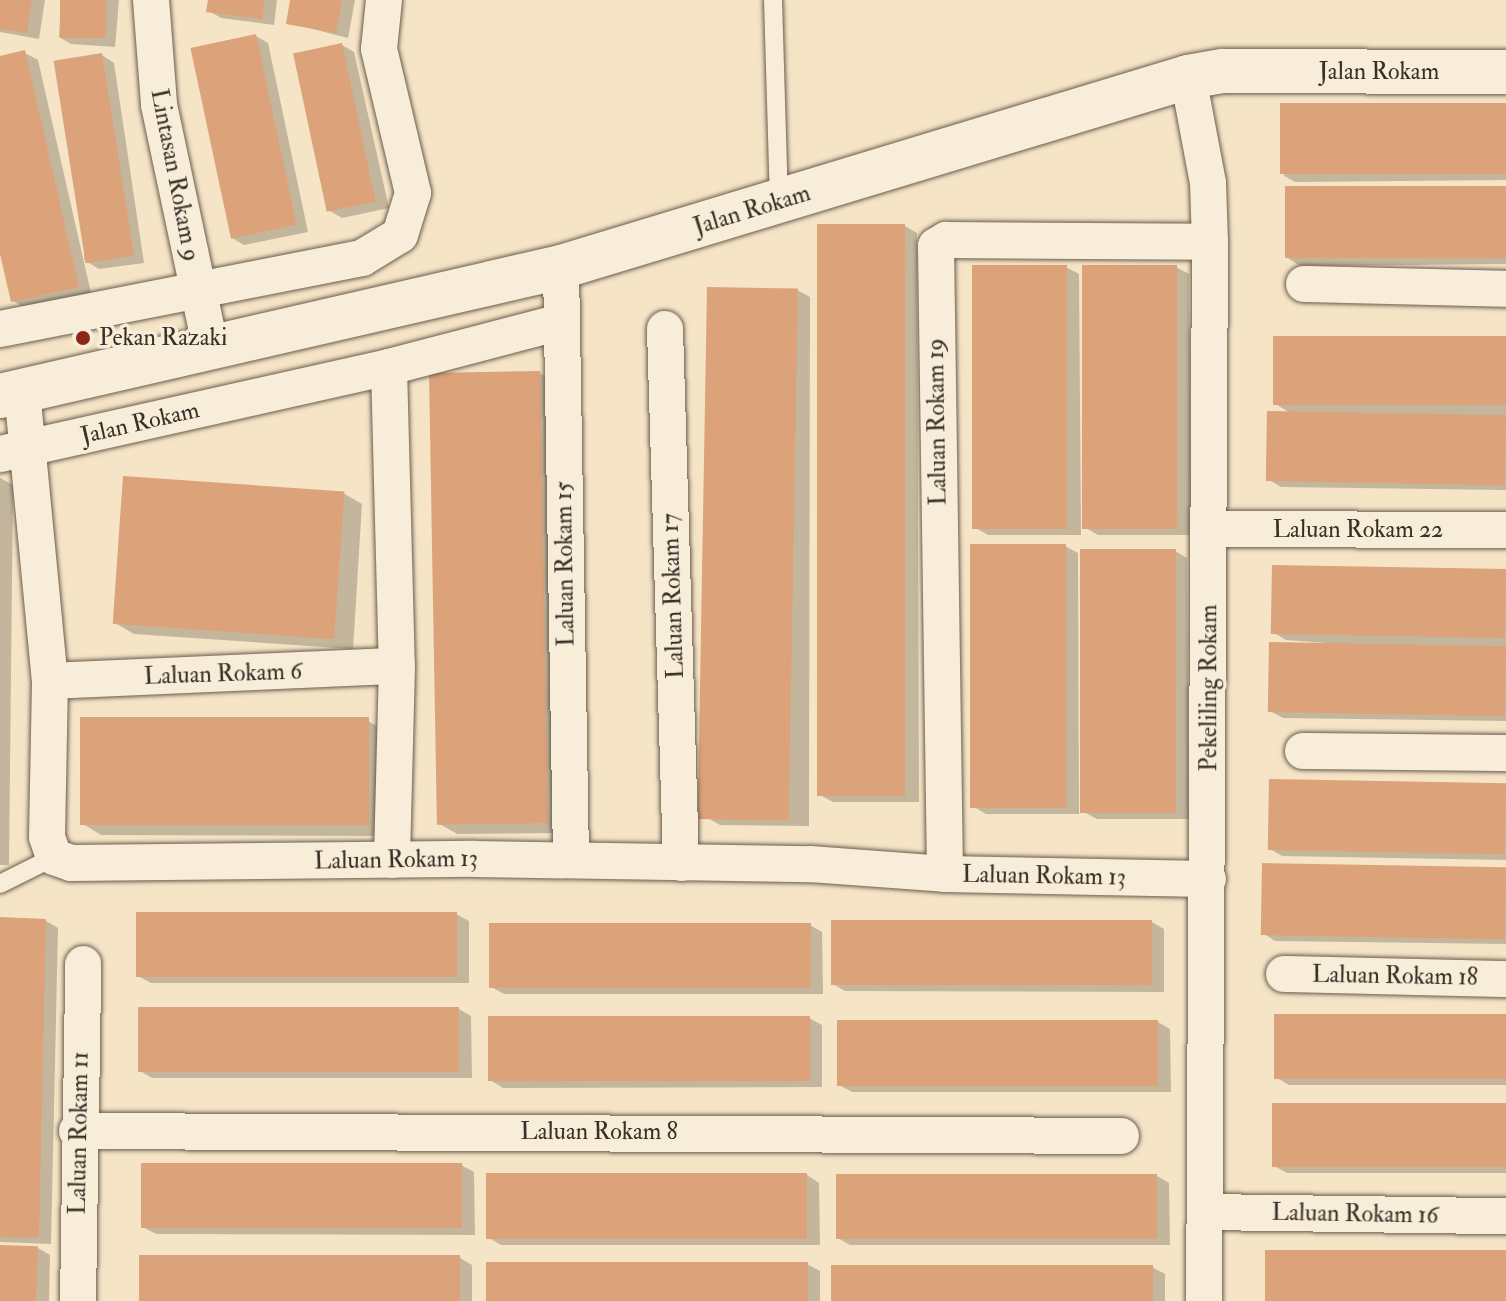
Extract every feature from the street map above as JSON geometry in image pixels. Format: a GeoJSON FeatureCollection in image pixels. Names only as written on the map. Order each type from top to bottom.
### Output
{"type":"FeatureCollection","features":[{"type":"Feature","properties":{"kind":"main road","name":"Jalan Rokam"},"geometry":{"type":"LineString","coordinates":[[11,393],[561,267],[1188,77],[1223,71],[1506,72]]}},
{"type":"Feature","properties":{"kind":"street","name":"Lintasan Rokam 9"},"geometry":{"type":"LineString","coordinates":[[151,0],[159,105],[211,349]]}},
{"type":"Feature","properties":{"kind":"street"},"geometry":{"type":"LineString","coordinates":[[0,329],[362,258],[400,235],[413,193],[379,49],[384,0]]}},
{"type":"Feature","properties":{"kind":"street","name":"Pekeliling Rokam"},"geometry":{"type":"LineString","coordinates":[[1188,77],[1208,183],[1210,242],[1204,1301]]}},
{"type":"Feature","properties":{"kind":"street","name":"Laluan Rokam 19"},"geometry":{"type":"LineString","coordinates":[[945,874],[936,246],[946,240],[1210,242]]}},
{"type":"Feature","properties":{"kind":"street","name":"Laluan Rokam 15"},"geometry":{"type":"LineString","coordinates":[[561,267],[571,860]]}},
{"type":"Feature","properties":{"kind":"street"},"geometry":{"type":"LineString","coordinates":[[1304,284],[1506,289]]}},
{"type":"Feature","properties":{"kind":"street","name":"Jalan Rokam"},"geometry":{"type":"LineString","coordinates":[[16,451],[389,367],[560,322]]}},
{"type":"Feature","properties":{"kind":"street","name":"Laluan Rokam 17"},"geometry":{"type":"LineString","coordinates":[[665,329],[681,863]]}},
{"type":"Feature","properties":{"kind":"street"},"geometry":{"type":"LineString","coordinates":[[389,367],[397,666],[392,860]]}},
{"type":"Feature","properties":{"kind":"street"},"geometry":{"type":"LineString","coordinates":[[11,393],[16,451],[50,681],[47,837],[54,857]]}},
{"type":"Feature","properties":{"kind":"street","name":"Laluan Rokam 22"},"geometry":{"type":"LineString","coordinates":[[1210,529],[1506,530]]}},
{"type":"Feature","properties":{"kind":"street","name":"Laluan Rokam 6"},"geometry":{"type":"LineString","coordinates":[[50,681],[397,666]]}},
{"type":"Feature","properties":{"kind":"street"},"geometry":{"type":"LineString","coordinates":[[1303,751],[1506,753]]}},
{"type":"Feature","properties":{"kind":"street","name":"Laluan Rokam 13"},"geometry":{"type":"LineString","coordinates":[[54,857],[71,863],[571,860],[810,864],[945,874],[1208,879]]}},
{"type":"Feature","properties":{"kind":"street","name":"Laluan Rokam 11"},"geometry":{"type":"LineString","coordinates":[[78,1301],[77,1131],[83,964]]}},
{"type":"Feature","properties":{"kind":"street","name":"Laluan Rokam 18"},"geometry":{"type":"LineString","coordinates":[[1284,974],[1506,979]]}},
{"type":"Feature","properties":{"kind":"street","name":"Laluan Rokam 8"},"geometry":{"type":"LineString","coordinates":[[77,1131],[1121,1136]]}},
{"type":"Feature","properties":{"kind":"street","name":"Laluan Rokam 16"},"geometry":{"type":"LineString","coordinates":[[1205,1212],[1506,1216]]}},
{"type":"Feature","properties":{"kind":"lane"},"geometry":{"type":"LineString","coordinates":[[773,0],[779,201]]}},
{"type":"Feature","properties":{"kind":"lane"},"geometry":{"type":"LineString","coordinates":[[0,884],[54,857]]}},
{"type":"Feature","properties":{"kind":"building"},"geometry":{"type":"Polygon","coordinates":[[[0,0],[32,0],[27,33],[0,29],[0,0]]]}},
{"type":"Feature","properties":{"kind":"building"},"geometry":{"type":"Polygon","coordinates":[[[60,0],[106,0],[106,38],[60,38],[60,0]]]}},
{"type":"Feature","properties":{"kind":"building"},"geometry":{"type":"Polygon","coordinates":[[[208,0],[265,0],[262,19],[206,12],[208,0]]]}},
{"type":"Feature","properties":{"kind":"building"},"geometry":{"type":"Polygon","coordinates":[[[290,0],[342,0],[336,33],[286,24],[290,0]]]}},
{"type":"Feature","properties":{"kind":"building"},"geometry":{"type":"Polygon","coordinates":[[[256,34],[297,225],[231,239],[190,48],[256,34]]]}},
{"type":"Feature","properties":{"kind":"building"},"geometry":{"type":"Polygon","coordinates":[[[342,43],[376,201],[327,212],[293,53],[342,43]]]}},
{"type":"Feature","properties":{"kind":"building"},"geometry":{"type":"Polygon","coordinates":[[[25,50],[79,287],[11,302],[0,254],[0,56],[25,50]]]}},
{"type":"Feature","properties":{"kind":"building"},"geometry":{"type":"Polygon","coordinates":[[[102,53],[134,255],[86,263],[54,61],[102,53]]]}},
{"type":"Feature","properties":{"kind":"building"},"geometry":{"type":"Polygon","coordinates":[[[1280,103],[1506,103],[1506,174],[1280,174],[1280,103]]]}},
{"type":"Feature","properties":{"kind":"building"},"geometry":{"type":"Polygon","coordinates":[[[1285,186],[1506,186],[1506,258],[1285,258],[1285,186]]]}},
{"type":"Feature","properties":{"kind":"building"},"geometry":{"type":"Polygon","coordinates":[[[817,224],[905,224],[905,796],[817,796],[817,224]]]}},
{"type":"Feature","properties":{"kind":"building"},"geometry":{"type":"Polygon","coordinates":[[[972,265],[1067,265],[1067,529],[972,529],[972,265]]]}},
{"type":"Feature","properties":{"kind":"building"},"geometry":{"type":"Polygon","coordinates":[[[1082,265],[1177,265],[1177,529],[1082,529],[1082,265]]]}},
{"type":"Feature","properties":{"kind":"building"},"geometry":{"type":"Polygon","coordinates":[[[707,287],[798,289],[789,821],[698,819],[707,287]]]}},
{"type":"Feature","properties":{"kind":"building"},"geometry":{"type":"Polygon","coordinates":[[[1273,336],[1506,336],[1506,405],[1273,405],[1273,336]]]}},
{"type":"Feature","properties":{"kind":"building"},"geometry":{"type":"Polygon","coordinates":[[[540,371],[548,823],[437,825],[429,373],[540,371]]]}},
{"type":"Feature","properties":{"kind":"building"},"geometry":{"type":"Polygon","coordinates":[[[1267,411],[1506,415],[1505,485],[1266,481],[1267,411]]]}},
{"type":"Feature","properties":{"kind":"building"},"geometry":{"type":"Polygon","coordinates":[[[123,476],[344,491],[334,639],[113,624],[123,476]]]}},
{"type":"Feature","properties":{"kind":"building"},"geometry":{"type":"Polygon","coordinates":[[[970,544],[1066,544],[1066,808],[970,808],[970,544]]]}},
{"type":"Feature","properties":{"kind":"building"},"geometry":{"type":"Polygon","coordinates":[[[1080,549],[1176,549],[1176,813],[1080,813],[1080,549]]]}},
{"type":"Feature","properties":{"kind":"building"},"geometry":{"type":"Polygon","coordinates":[[[1272,565],[1506,569],[1505,638],[1271,634],[1272,565]]]}},
{"type":"Feature","properties":{"kind":"building"},"geometry":{"type":"Polygon","coordinates":[[[1269,642],[1506,646],[1505,716],[1268,712],[1269,642]]]}},
{"type":"Feature","properties":{"kind":"building"},"geometry":{"type":"Polygon","coordinates":[[[80,717],[369,717],[369,825],[80,825],[80,717]]]}},
{"type":"Feature","properties":{"kind":"building"},"geometry":{"type":"Polygon","coordinates":[[[1269,779],[1506,783],[1505,854],[1268,850],[1269,779]]]}},
{"type":"Feature","properties":{"kind":"building"},"geometry":{"type":"Polygon","coordinates":[[[1262,863],[1506,867],[1505,939],[1261,935],[1262,863]]]}},
{"type":"Feature","properties":{"kind":"building"},"geometry":{"type":"Polygon","coordinates":[[[136,912],[457,912],[457,977],[136,977],[136,912]]]}},
{"type":"Feature","properties":{"kind":"building"},"geometry":{"type":"Polygon","coordinates":[[[0,917],[46,919],[39,1238],[0,1237],[0,917]]]}},
{"type":"Feature","properties":{"kind":"building"},"geometry":{"type":"Polygon","coordinates":[[[831,920],[1152,920],[1152,985],[831,985],[831,920]]]}},
{"type":"Feature","properties":{"kind":"building"},"geometry":{"type":"Polygon","coordinates":[[[489,923],[811,923],[811,988],[489,988],[489,923]]]}},
{"type":"Feature","properties":{"kind":"building"},"geometry":{"type":"Polygon","coordinates":[[[138,1007],[459,1007],[459,1072],[138,1072],[138,1007]]]}},
{"type":"Feature","properties":{"kind":"building"},"geometry":{"type":"Polygon","coordinates":[[[1274,1014],[1506,1014],[1506,1079],[1274,1079],[1274,1014]]]}},
{"type":"Feature","properties":{"kind":"building"},"geometry":{"type":"Polygon","coordinates":[[[488,1016],[810,1016],[810,1081],[488,1081],[488,1016]]]}},
{"type":"Feature","properties":{"kind":"building"},"geometry":{"type":"Polygon","coordinates":[[[837,1020],[1158,1020],[1158,1086],[837,1086],[837,1020]]]}},
{"type":"Feature","properties":{"kind":"building"},"geometry":{"type":"Polygon","coordinates":[[[1272,1103],[1506,1103],[1506,1167],[1272,1167],[1272,1103]]]}},
{"type":"Feature","properties":{"kind":"building"},"geometry":{"type":"Polygon","coordinates":[[[141,1163],[462,1163],[462,1228],[141,1228],[141,1163]]]}},
{"type":"Feature","properties":{"kind":"building"},"geometry":{"type":"Polygon","coordinates":[[[486,1173],[807,1173],[807,1239],[486,1239],[486,1173]]]}},
{"type":"Feature","properties":{"kind":"building"},"geometry":{"type":"Polygon","coordinates":[[[836,1174],[1157,1174],[1157,1239],[836,1239],[836,1174]]]}},
{"type":"Feature","properties":{"kind":"building"},"geometry":{"type":"Polygon","coordinates":[[[0,1245],[38,1246],[36,1301],[0,1301],[0,1245]]]}},
{"type":"Feature","properties":{"kind":"building"},"geometry":{"type":"Polygon","coordinates":[[[1265,1250],[1506,1250],[1506,1301],[1265,1301],[1265,1250]]]}},
{"type":"Feature","properties":{"kind":"building"},"geometry":{"type":"Polygon","coordinates":[[[139,1255],[460,1255],[460,1301],[139,1301],[139,1255]]]}},
{"type":"Feature","properties":{"kind":"building"},"geometry":{"type":"Polygon","coordinates":[[[486,1262],[808,1262],[808,1301],[486,1301],[486,1262]]]}},
{"type":"Feature","properties":{"kind":"building"},"geometry":{"type":"Polygon","coordinates":[[[831,1265],[1153,1265],[1153,1301],[831,1301],[831,1265]]]}},
{"type":"Feature","properties":{"kind":"place","name":"Pekan Razaki"},"geometry":{"type":"Point","coordinates":[83,338]}}]}
